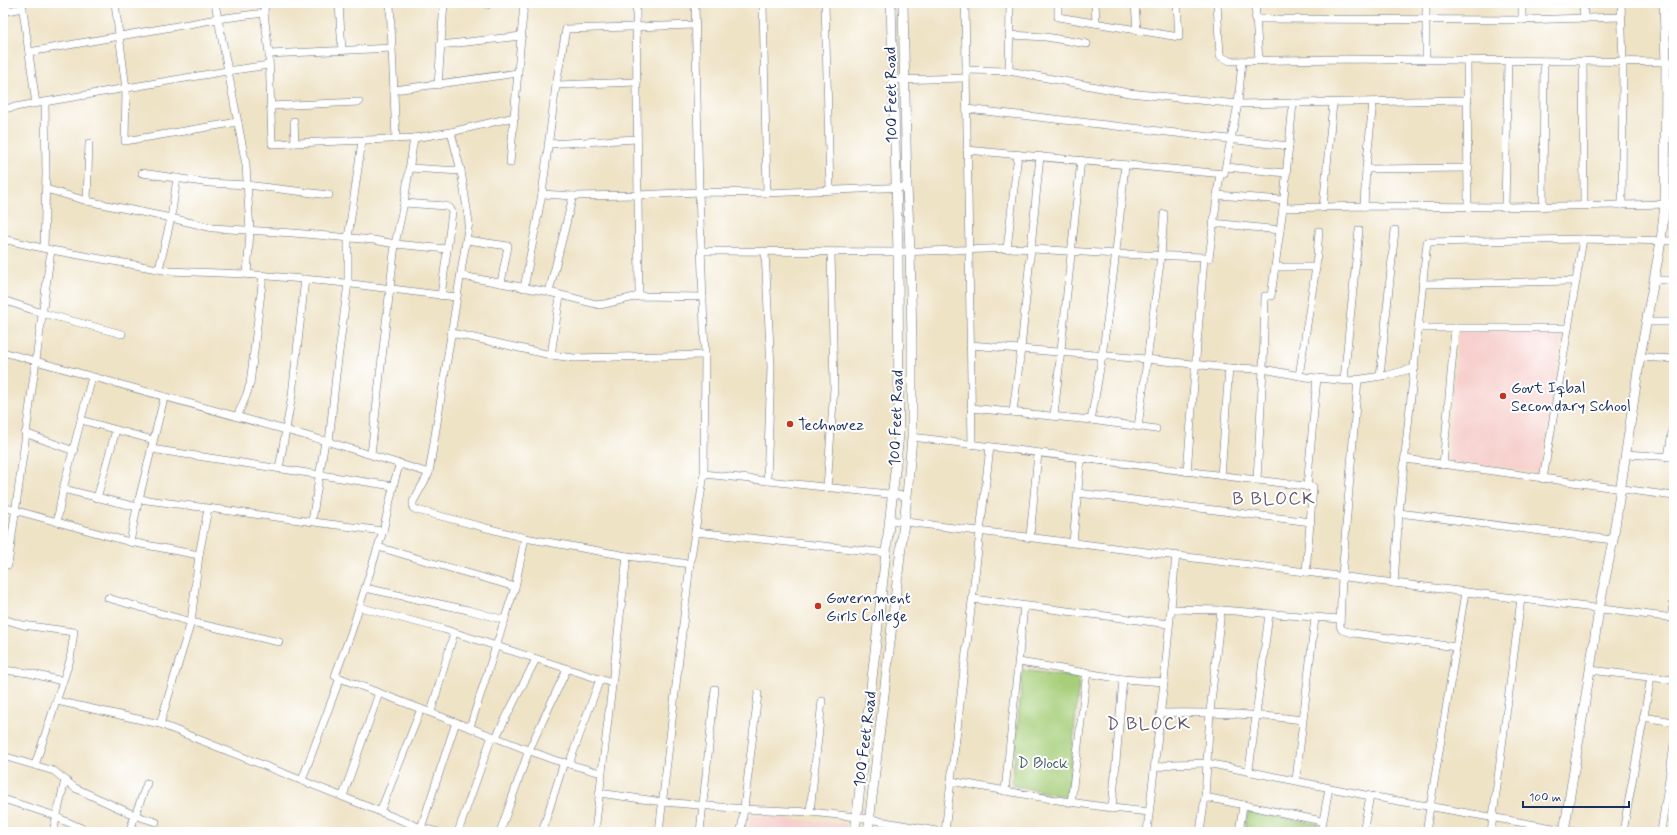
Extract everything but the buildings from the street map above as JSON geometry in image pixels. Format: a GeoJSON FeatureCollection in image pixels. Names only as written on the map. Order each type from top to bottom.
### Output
{"type":"FeatureCollection","features":[{"type":"Feature","properties":{"kind":"main road","name":"100 Feet Road"},"geometry":{"type":"LineString","coordinates":[[855,832],[899,435],[898,252],[891,3]]}},
{"type":"Feature","properties":{"kind":"main road","name":"100 Feet Road"},"geometry":{"type":"LineString","coordinates":[[868,832],[907,496],[912,437],[912,338],[907,187],[904,3]]}},
{"type":"Feature","properties":{"kind":"main road"},"geometry":{"type":"LineString","coordinates":[[1564,831],[1599,609],[1613,540],[1640,357],[1669,204],[1670,62],[1669,24],[1664,3]]}},
{"type":"Feature","properties":{"kind":"street"},"geometry":{"type":"LineString","coordinates":[[115,3],[126,89],[125,141],[238,122]]}},
{"type":"Feature","properties":{"kind":"street"},"geometry":{"type":"LineString","coordinates":[[215,3],[246,165],[250,231],[247,275]]}},
{"type":"Feature","properties":{"kind":"street"},"geometry":{"type":"LineString","coordinates":[[265,3],[264,13],[269,54],[272,144],[414,138],[451,132],[515,117]]}},
{"type":"Feature","properties":{"kind":"street"},"geometry":{"type":"LineString","coordinates":[[339,3],[342,51]]}},
{"type":"Feature","properties":{"kind":"street"},"geometry":{"type":"LineString","coordinates":[[390,3],[396,139]]}},
{"type":"Feature","properties":{"kind":"street"},"geometry":{"type":"LineString","coordinates":[[438,85],[444,3]]}},
{"type":"Feature","properties":{"kind":"street"},"geometry":{"type":"LineString","coordinates":[[510,164],[524,3]]}},
{"type":"Feature","properties":{"kind":"street"},"geometry":{"type":"LineString","coordinates":[[636,3],[639,296]]}},
{"type":"Feature","properties":{"kind":"street"},"geometry":{"type":"LineString","coordinates":[[659,832],[690,564],[704,474],[705,355],[699,192],[695,3]]}},
{"type":"Feature","properties":{"kind":"street"},"geometry":{"type":"LineString","coordinates":[[763,3],[767,193]]}},
{"type":"Feature","properties":{"kind":"street"},"geometry":{"type":"LineString","coordinates":[[825,3],[830,190]]}},
{"type":"Feature","properties":{"kind":"street"},"geometry":{"type":"LineString","coordinates":[[965,3],[972,445]]}},
{"type":"Feature","properties":{"kind":"street"},"geometry":{"type":"LineString","coordinates":[[1009,71],[1010,3]]}},
{"type":"Feature","properties":{"kind":"street"},"geometry":{"type":"LineString","coordinates":[[1058,3],[1058,17],[1179,37],[1177,3]]}},
{"type":"Feature","properties":{"kind":"street"},"geometry":{"type":"LineString","coordinates":[[1095,3],[1096,23]]}},
{"type":"Feature","properties":{"kind":"street"},"geometry":{"type":"LineString","coordinates":[[1135,3],[1137,31]]}},
{"type":"Feature","properties":{"kind":"street"},"geometry":{"type":"LineString","coordinates":[[1217,3],[1220,56],[1230,61],[1342,59],[1670,62]]}},
{"type":"Feature","properties":{"kind":"street"},"geometry":{"type":"LineString","coordinates":[[1255,3],[1259,61]]}},
{"type":"Feature","properties":{"kind":"street"},"geometry":{"type":"LineString","coordinates":[[1426,3],[1426,60]]}},
{"type":"Feature","properties":{"kind":"street"},"geometry":{"type":"LineString","coordinates":[[1522,3],[1522,20]]}},
{"type":"Feature","properties":{"kind":"street"},"geometry":{"type":"LineString","coordinates":[[1583,3],[1584,19]]}},
{"type":"Feature","properties":{"kind":"street"},"geometry":{"type":"LineString","coordinates":[[1621,3],[1623,61],[1622,205]]}},
{"type":"Feature","properties":{"kind":"street"},"geometry":{"type":"LineString","coordinates":[[3,12],[23,5],[36,104]]}},
{"type":"Feature","properties":{"kind":"street"},"geometry":{"type":"LineString","coordinates":[[29,52],[217,19],[264,13]]}},
{"type":"Feature","properties":{"kind":"street"},"geometry":{"type":"LineString","coordinates":[[1256,19],[1522,20],[1622,17]]}},
{"type":"Feature","properties":{"kind":"street"},"geometry":{"type":"LineString","coordinates":[[524,288],[542,194],[556,85],[566,29],[696,25]]}},
{"type":"Feature","properties":{"kind":"street"},"geometry":{"type":"LineString","coordinates":[[1009,35],[1046,37],[1086,44]]}},
{"type":"Feature","properties":{"kind":"street"},"geometry":{"type":"LineString","coordinates":[[440,45],[522,36]]}},
{"type":"Feature","properties":{"kind":"street"},"geometry":{"type":"LineString","coordinates":[[269,54],[392,48]]}},
{"type":"Feature","properties":{"kind":"street"},"geometry":{"type":"LineString","coordinates":[[1467,60],[1468,207]]}},
{"type":"Feature","properties":{"kind":"street"},"geometry":{"type":"LineString","coordinates":[[1505,207],[1508,60]]}},
{"type":"Feature","properties":{"kind":"street"},"geometry":{"type":"LineString","coordinates":[[967,150],[1224,174],[1238,104],[1242,61]]}},
{"type":"Feature","properties":{"kind":"street"},"geometry":{"type":"LineString","coordinates":[[1543,207],[1544,61]]}},
{"type":"Feature","properties":{"kind":"street"},"geometry":{"type":"LineString","coordinates":[[1583,61],[1584,205]]}},
{"type":"Feature","properties":{"kind":"street"},"geometry":{"type":"LineString","coordinates":[[3,109],[126,89],[228,70],[269,65]]}},
{"type":"Feature","properties":{"kind":"street"},"geometry":{"type":"LineString","coordinates":[[966,70],[1009,71],[1129,93],[1238,104],[1468,100]]}},
{"type":"Feature","properties":{"kind":"street"},"geometry":{"type":"LineString","coordinates":[[394,90],[518,73]]}},
{"type":"Feature","properties":{"kind":"street"},"geometry":{"type":"LineString","coordinates":[[894,80],[966,78]]}},
{"type":"Feature","properties":{"kind":"street"},"geometry":{"type":"LineString","coordinates":[[556,85],[637,82]]}},
{"type":"Feature","properties":{"kind":"street"},"geometry":{"type":"LineString","coordinates":[[8,565],[42,313],[48,249],[45,102]]}},
{"type":"Feature","properties":{"kind":"street"},"geometry":{"type":"LineString","coordinates":[[270,106],[359,102]]}},
{"type":"Feature","properties":{"kind":"street"},"geometry":{"type":"LineString","coordinates":[[1364,206],[1373,102]]}},
{"type":"Feature","properties":{"kind":"street"},"geometry":{"type":"LineString","coordinates":[[1257,480],[1265,296],[1271,296],[1283,204],[1293,103]]}},
{"type":"Feature","properties":{"kind":"street"},"geometry":{"type":"LineString","coordinates":[[1323,208],[1333,103]]}},
{"type":"Feature","properties":{"kind":"street"},"geometry":{"type":"LineString","coordinates":[[966,109],[1289,146]]}},
{"type":"Feature","properties":{"kind":"street"},"geometry":{"type":"LineString","coordinates":[[294,120],[295,144]]}},
{"type":"Feature","properties":{"kind":"street"},"geometry":{"type":"LineString","coordinates":[[451,132],[461,171],[469,222],[462,276],[456,298],[452,333],[429,473],[413,502],[413,508],[525,538],[627,556],[690,564]]}},
{"type":"Feature","properties":{"kind":"street"},"geometry":{"type":"LineString","coordinates":[[371,454],[395,244],[404,203],[414,138]]}},
{"type":"Feature","properties":{"kind":"street"},"geometry":{"type":"LineString","coordinates":[[548,144],[637,139]]}},
{"type":"Feature","properties":{"kind":"street"},"geometry":{"type":"LineString","coordinates":[[312,521],[327,441],[336,375],[348,283],[348,238],[362,141]]}},
{"type":"Feature","properties":{"kind":"street"},"geometry":{"type":"LineString","coordinates":[[87,200],[89,143]]}},
{"type":"Feature","properties":{"kind":"street"},"geometry":{"type":"LineString","coordinates":[[1006,249],[1018,154]]}},
{"type":"Feature","properties":{"kind":"street"},"geometry":{"type":"LineString","coordinates":[[1013,412],[1021,349],[1040,156]]}},
{"type":"Feature","properties":{"kind":"street"},"geometry":{"type":"LineString","coordinates":[[1054,416],[1081,160]]}},
{"type":"Feature","properties":{"kind":"street"},"geometry":{"type":"LineString","coordinates":[[1091,420],[1103,356],[1117,254],[1125,164]]}},
{"type":"Feature","properties":{"kind":"street"},"geometry":{"type":"LineString","coordinates":[[1226,167],[1286,173]]}},
{"type":"Feature","properties":{"kind":"street"},"geometry":{"type":"LineString","coordinates":[[409,168],[461,171]]}},
{"type":"Feature","properties":{"kind":"street"},"geometry":{"type":"LineString","coordinates":[[1366,169],[1468,168]]}},
{"type":"Feature","properties":{"kind":"street"},"geometry":{"type":"LineString","coordinates":[[142,173],[209,183],[247,185],[328,195]]}},
{"type":"Feature","properties":{"kind":"street"},"geometry":{"type":"LineString","coordinates":[[702,251],[898,252],[1031,249],[1209,258],[1220,174]]}},
{"type":"Feature","properties":{"kind":"street"},"geometry":{"type":"LineString","coordinates":[[159,269],[171,218],[177,178]]}},
{"type":"Feature","properties":{"kind":"street"},"geometry":{"type":"LineString","coordinates":[[542,194],[573,196],[699,192],[767,193],[907,187]]}},
{"type":"Feature","properties":{"kind":"street"},"geometry":{"type":"LineString","coordinates":[[46,190],[213,228],[374,240],[395,244],[447,249]]}},
{"type":"Feature","properties":{"kind":"street"},"geometry":{"type":"LineString","coordinates":[[1217,195],[1323,208],[1364,206],[1543,207],[1669,204]]}},
{"type":"Feature","properties":{"kind":"street"},"geometry":{"type":"LineString","coordinates":[[549,292],[573,196]]}},
{"type":"Feature","properties":{"kind":"street"},"geometry":{"type":"LineString","coordinates":[[404,203],[446,206],[450,208],[452,212],[442,296]]}},
{"type":"Feature","properties":{"kind":"street"},"geometry":{"type":"LineString","coordinates":[[1138,426],[1161,256],[1164,214]]}},
{"type":"Feature","properties":{"kind":"street"},"geometry":{"type":"LineString","coordinates":[[1213,223],[1280,230]]}},
{"type":"Feature","properties":{"kind":"street"},"geometry":{"type":"LineString","coordinates":[[1344,380],[1357,265],[1359,230]]}},
{"type":"Feature","properties":{"kind":"street"},"geometry":{"type":"LineString","coordinates":[[1380,376],[1395,230]]}},
{"type":"Feature","properties":{"kind":"street"},"geometry":{"type":"LineString","coordinates":[[1299,376],[1316,267],[1319,232]]}},
{"type":"Feature","properties":{"kind":"street"},"geometry":{"type":"LineString","coordinates":[[3,239],[48,249],[169,271],[263,276],[348,283],[456,298]]}},
{"type":"Feature","properties":{"kind":"street"},"geometry":{"type":"LineString","coordinates":[[1543,479],[1583,239]]}},
{"type":"Feature","properties":{"kind":"street"},"geometry":{"type":"LineString","coordinates":[[1394,583],[1399,513],[1427,242],[1583,239],[1674,241]]}},
{"type":"Feature","properties":{"kind":"street"},"geometry":{"type":"LineString","coordinates":[[467,240],[508,246],[501,283]]}},
{"type":"Feature","properties":{"kind":"street"},"geometry":{"type":"LineString","coordinates":[[765,252],[771,367],[767,482]]}},
{"type":"Feature","properties":{"kind":"street"},"geometry":{"type":"LineString","coordinates":[[827,488],[834,388],[831,252]]}},
{"type":"Feature","properties":{"kind":"street"},"geometry":{"type":"LineString","coordinates":[[1188,472],[1204,257]]}},
{"type":"Feature","properties":{"kind":"street"},"geometry":{"type":"LineString","coordinates":[[1275,267],[1316,267]]}},
{"type":"Feature","properties":{"kind":"street"},"geometry":{"type":"LineString","coordinates":[[237,417],[250,384],[263,276]]}},
{"type":"Feature","properties":{"kind":"street"},"geometry":{"type":"LineString","coordinates":[[462,276],[549,292],[600,305],[639,296],[703,297]]}},
{"type":"Feature","properties":{"kind":"street"},"geometry":{"type":"LineString","coordinates":[[279,469],[292,395],[305,279]]}},
{"type":"Feature","properties":{"kind":"street"},"geometry":{"type":"LineString","coordinates":[[1654,280],[1674,280]]}},
{"type":"Feature","properties":{"kind":"street"},"geometry":{"type":"LineString","coordinates":[[1422,284],[1576,281]]}},
{"type":"Feature","properties":{"kind":"street"},"geometry":{"type":"LineString","coordinates":[[551,355],[560,296]]}},
{"type":"Feature","properties":{"kind":"street"},"geometry":{"type":"LineString","coordinates":[[3,300],[42,313],[122,334]]}},
{"type":"Feature","properties":{"kind":"street"},"geometry":{"type":"LineString","coordinates":[[1647,322],[1674,322]]}},
{"type":"Feature","properties":{"kind":"street"},"geometry":{"type":"LineString","coordinates":[[1418,328],[1568,328]]}},
{"type":"Feature","properties":{"kind":"street"},"geometry":{"type":"LineString","coordinates":[[1444,465],[1455,328]]}},
{"type":"Feature","properties":{"kind":"street"},"geometry":{"type":"LineString","coordinates":[[452,333],[551,355],[574,358],[705,355]]}},
{"type":"Feature","properties":{"kind":"street"},"geometry":{"type":"LineString","coordinates":[[970,345],[1146,359],[1229,368],[1263,369],[1299,376],[1344,380],[1380,376],[1415,368]]}},
{"type":"Feature","properties":{"kind":"street"},"geometry":{"type":"LineString","coordinates":[[3,352],[164,398],[327,441],[429,473]]}},
{"type":"Feature","properties":{"kind":"street"},"geometry":{"type":"LineString","coordinates":[[1640,357],[1674,359]]}},
{"type":"Feature","properties":{"kind":"street"},"geometry":{"type":"LineString","coordinates":[[1221,476],[1229,368]]}},
{"type":"Feature","properties":{"kind":"street"},"geometry":{"type":"LineString","coordinates":[[57,522],[63,489],[92,378]]}},
{"type":"Feature","properties":{"kind":"street"},"geometry":{"type":"LineString","coordinates":[[1307,487],[1317,378]]}},
{"type":"Feature","properties":{"kind":"street"},"geometry":{"type":"LineString","coordinates":[[1358,379],[1342,576],[1340,619],[1342,630],[1346,632],[1456,647]]}},
{"type":"Feature","properties":{"kind":"street"},"geometry":{"type":"LineString","coordinates":[[130,542],[137,507],[164,398]]}},
{"type":"Feature","properties":{"kind":"street"},"geometry":{"type":"LineString","coordinates":[[971,408],[1091,420],[1156,429]]}},
{"type":"Feature","properties":{"kind":"street"},"geometry":{"type":"LineString","coordinates":[[1625,454],[1671,457],[1674,419]]}},
{"type":"Feature","properties":{"kind":"street"},"geometry":{"type":"LineString","coordinates":[[81,420],[153,440]]}},
{"type":"Feature","properties":{"kind":"street"},"geometry":{"type":"LineString","coordinates":[[97,498],[116,430]]}},
{"type":"Feature","properties":{"kind":"street"},"geometry":{"type":"LineString","coordinates":[[25,433],[74,451]]}},
{"type":"Feature","properties":{"kind":"street"},"geometry":{"type":"LineString","coordinates":[[912,437],[1313,487],[1306,572]]}},
{"type":"Feature","properties":{"kind":"street"},"geometry":{"type":"LineString","coordinates":[[945,832],[990,447]]}},
{"type":"Feature","properties":{"kind":"street"},"geometry":{"type":"LineString","coordinates":[[151,449],[394,486]]}},
{"type":"Feature","properties":{"kind":"street"},"geometry":{"type":"LineString","coordinates":[[1030,536],[1038,453]]}},
{"type":"Feature","properties":{"kind":"street"},"geometry":{"type":"LineString","coordinates":[[1073,542],[1081,458]]}},
{"type":"Feature","properties":{"kind":"street"},"geometry":{"type":"LineString","coordinates":[[1405,459],[1674,496]]}},
{"type":"Feature","properties":{"kind":"street"},"geometry":{"type":"LineString","coordinates":[[400,463],[384,531],[360,607],[335,676],[529,750],[601,773]]}},
{"type":"Feature","properties":{"kind":"street"},"geometry":{"type":"LineString","coordinates":[[704,474],[907,496]]}},
{"type":"Feature","properties":{"kind":"street"},"geometry":{"type":"LineString","coordinates":[[63,489],[137,507]]}},
{"type":"Feature","properties":{"kind":"street"},"geometry":{"type":"LineString","coordinates":[[1078,493],[1311,522]]}},
{"type":"Feature","properties":{"kind":"street"},"geometry":{"type":"LineString","coordinates":[[139,499],[384,531]]}},
{"type":"Feature","properties":{"kind":"street"},"geometry":{"type":"LineString","coordinates":[[3,507],[130,542],[199,555]]}},
{"type":"Feature","properties":{"kind":"street"},"geometry":{"type":"LineString","coordinates":[[160,724],[191,622],[199,555],[208,509]]}},
{"type":"Feature","properties":{"kind":"street"},"geometry":{"type":"LineString","coordinates":[[1399,513],[1613,540]]}},
{"type":"Feature","properties":{"kind":"street"},"geometry":{"type":"LineString","coordinates":[[890,520],[904,520],[1672,618],[1674,599]]}},
{"type":"Feature","properties":{"kind":"street"},"geometry":{"type":"LineString","coordinates":[[696,532],[886,553]]}},
{"type":"Feature","properties":{"kind":"street"},"geometry":{"type":"LineString","coordinates":[[470,728],[496,646],[506,620],[515,587],[525,538]]}},
{"type":"Feature","properties":{"kind":"street"},"geometry":{"type":"LineString","coordinates":[[378,547],[515,587]]}},
{"type":"Feature","properties":{"kind":"street"},"geometry":{"type":"LineString","coordinates":[[1147,832],[1161,713],[1176,555]]}},
{"type":"Feature","properties":{"kind":"street"},"geometry":{"type":"LineString","coordinates":[[595,832],[627,556]]}},
{"type":"Feature","properties":{"kind":"street"},"geometry":{"type":"LineString","coordinates":[[365,588],[468,610],[506,620]]}},
{"type":"Feature","properties":{"kind":"street"},"geometry":{"type":"LineString","coordinates":[[1426,832],[1465,592]]}},
{"type":"Feature","properties":{"kind":"street"},"geometry":{"type":"LineString","coordinates":[[108,598],[191,622],[279,642]]}},
{"type":"Feature","properties":{"kind":"street"},"geometry":{"type":"LineString","coordinates":[[973,599],[1169,624]]}},
{"type":"Feature","properties":{"kind":"street"},"geometry":{"type":"LineString","coordinates":[[1491,832],[1521,599]]}},
{"type":"Feature","properties":{"kind":"street"},"geometry":{"type":"LineString","coordinates":[[1005,791],[1024,606]]}},
{"type":"Feature","properties":{"kind":"street"},"geometry":{"type":"LineString","coordinates":[[360,607],[454,633],[612,683]]}},
{"type":"Feature","properties":{"kind":"street"},"geometry":{"type":"LineString","coordinates":[[1171,609],[1221,610],[1340,619]]}},
{"type":"Feature","properties":{"kind":"street"},"geometry":{"type":"LineString","coordinates":[[1200,832],[1205,797],[1210,712],[1221,610]]}},
{"type":"Feature","properties":{"kind":"street"},"geometry":{"type":"LineString","coordinates":[[1249,770],[1269,614]]}},
{"type":"Feature","properties":{"kind":"street"},"geometry":{"type":"LineString","coordinates":[[1296,780],[1314,618]]}},
{"type":"Feature","properties":{"kind":"street"},"geometry":{"type":"LineString","coordinates":[[3,619],[23,625],[74,632],[70,660],[35,765]]}},
{"type":"Feature","properties":{"kind":"street"},"geometry":{"type":"LineString","coordinates":[[431,712],[454,633]]}},
{"type":"Feature","properties":{"kind":"street"},"geometry":{"type":"LineString","coordinates":[[458,832],[494,737],[536,659]]}},
{"type":"Feature","properties":{"kind":"street"},"geometry":{"type":"LineString","coordinates":[[1019,662],[1123,679],[1164,682]]}},
{"type":"Feature","properties":{"kind":"street"},"geometry":{"type":"LineString","coordinates":[[500,832],[529,750],[567,669]]}},
{"type":"Feature","properties":{"kind":"street"},"geometry":{"type":"LineString","coordinates":[[3,670],[29,673],[62,681]]}},
{"type":"Feature","properties":{"kind":"street"},"geometry":{"type":"LineString","coordinates":[[1590,670],[1674,680]]}},
{"type":"Feature","properties":{"kind":"street"},"geometry":{"type":"LineString","coordinates":[[1071,803],[1087,672]]}},
{"type":"Feature","properties":{"kind":"street"},"geometry":{"type":"LineString","coordinates":[[1623,832],[1651,677]]}},
{"type":"Feature","properties":{"kind":"street"},"geometry":{"type":"LineString","coordinates":[[302,780],[340,678]]}},
{"type":"Feature","properties":{"kind":"street"},"geometry":{"type":"LineString","coordinates":[[542,832],[600,679]]}},
{"type":"Feature","properties":{"kind":"street"},"geometry":{"type":"LineString","coordinates":[[1112,809],[1123,679]]}},
{"type":"Feature","properties":{"kind":"street"},"geometry":{"type":"LineString","coordinates":[[700,832],[715,689]]}},
{"type":"Feature","properties":{"kind":"street"},"geometry":{"type":"LineString","coordinates":[[343,796],[379,693]]}},
{"type":"Feature","properties":{"kind":"street"},"geometry":{"type":"LineString","coordinates":[[741,832],[758,694]]}},
{"type":"Feature","properties":{"kind":"street"},"geometry":{"type":"LineString","coordinates":[[57,701],[160,724],[420,828],[438,832]]}},
{"type":"Feature","properties":{"kind":"street"},"geometry":{"type":"LineString","coordinates":[[810,812],[822,701]]}},
{"type":"Feature","properties":{"kind":"street"},"geometry":{"type":"LineString","coordinates":[[380,812],[420,709]]}},
{"type":"Feature","properties":{"kind":"street"},"geometry":{"type":"LineString","coordinates":[[1161,713],[1210,712],[1302,720]]}},
{"type":"Feature","properties":{"kind":"street"},"geometry":{"type":"LineString","coordinates":[[1643,717],[1674,722]]}},
{"type":"Feature","properties":{"kind":"street"},"geometry":{"type":"LineString","coordinates":[[420,828],[456,722]]}},
{"type":"Feature","properties":{"kind":"street"},"geometry":{"type":"LineString","coordinates":[[1662,832],[1674,744]]}},
{"type":"Feature","properties":{"kind":"street"},"geometry":{"type":"LineString","coordinates":[[3,756],[57,773],[75,788],[134,815],[156,822]]}},
{"type":"Feature","properties":{"kind":"street"},"geometry":{"type":"LineString","coordinates":[[1155,768],[1172,764],[1207,763],[1249,770],[1328,788],[1493,819],[1576,832]]}},
{"type":"Feature","properties":{"kind":"street"},"geometry":{"type":"LineString","coordinates":[[53,832],[65,780]]}},
{"type":"Feature","properties":{"kind":"street"},"geometry":{"type":"LineString","coordinates":[[951,781],[1071,803],[1112,809],[1149,812]]}},
{"type":"Feature","properties":{"kind":"street"},"geometry":{"type":"LineString","coordinates":[[129,832],[147,782]]}},
{"type":"Feature","properties":{"kind":"street"},"geometry":{"type":"LineString","coordinates":[[1320,832],[1328,788]]}},
{"type":"Feature","properties":{"kind":"street"},"geometry":{"type":"LineString","coordinates":[[599,794],[663,802],[744,809],[810,812],[857,817],[907,829],[940,832]]}},
{"type":"Feature","properties":{"kind":"street"},"geometry":{"type":"LineString","coordinates":[[1363,832],[1370,796]]}},
{"type":"Feature","properties":{"kind":"street"},"geometry":{"type":"LineString","coordinates":[[1205,797],[1322,821]]}},
{"type":"Feature","properties":{"kind":"street"},"geometry":{"type":"LineString","coordinates":[[3,799],[56,816],[80,828]]}},
{"type":"Feature","properties":{"kind":"street"},"geometry":{"type":"LineString","coordinates":[[1239,832],[1243,806]]}},
{"type":"Feature","properties":{"kind":"shaded area","name":"Govt Iqbal Secondary School"},"geometry":{"type":"Polygon","coordinates":[[[1458,331],[1563,332],[1540,473],[1447,461],[1458,331]]]}},
{"type":"Feature","properties":{"kind":"shaded area"},"geometry":{"type":"Polygon","coordinates":[[[751,816],[846,824],[846,832],[748,832],[751,816]]]}},
{"type":"Feature","properties":{"kind":"green space","name":"D Block"},"geometry":{"type":"Polygon","coordinates":[[[1023,670],[1079,678],[1068,797],[1012,785],[1023,670]]]}},
{"type":"Feature","properties":{"kind":"green space"},"geometry":{"type":"Polygon","coordinates":[[[1248,812],[1318,824],[1317,832],[1244,832],[1248,812]]]}},
{"type":"Feature","properties":{"kind":"place","name":"Govt Iqbal Secondary School"},"geometry":{"type":"Point","coordinates":[1503,396]}},
{"type":"Feature","properties":{"kind":"place","name":"Technovez"},"geometry":{"type":"Point","coordinates":[790,424]}},
{"type":"Feature","properties":{"kind":"place","name":"Government Girls College"},"geometry":{"type":"Point","coordinates":[818,606]}},
{"type":"Feature","properties":{"kind":"district","name":"B BLOCK"},"geometry":{"type":"Point","coordinates":[1274,498]}},
{"type":"Feature","properties":{"kind":"district","name":"D BLOCK"},"geometry":{"type":"Point","coordinates":[1149,723]}}]}
